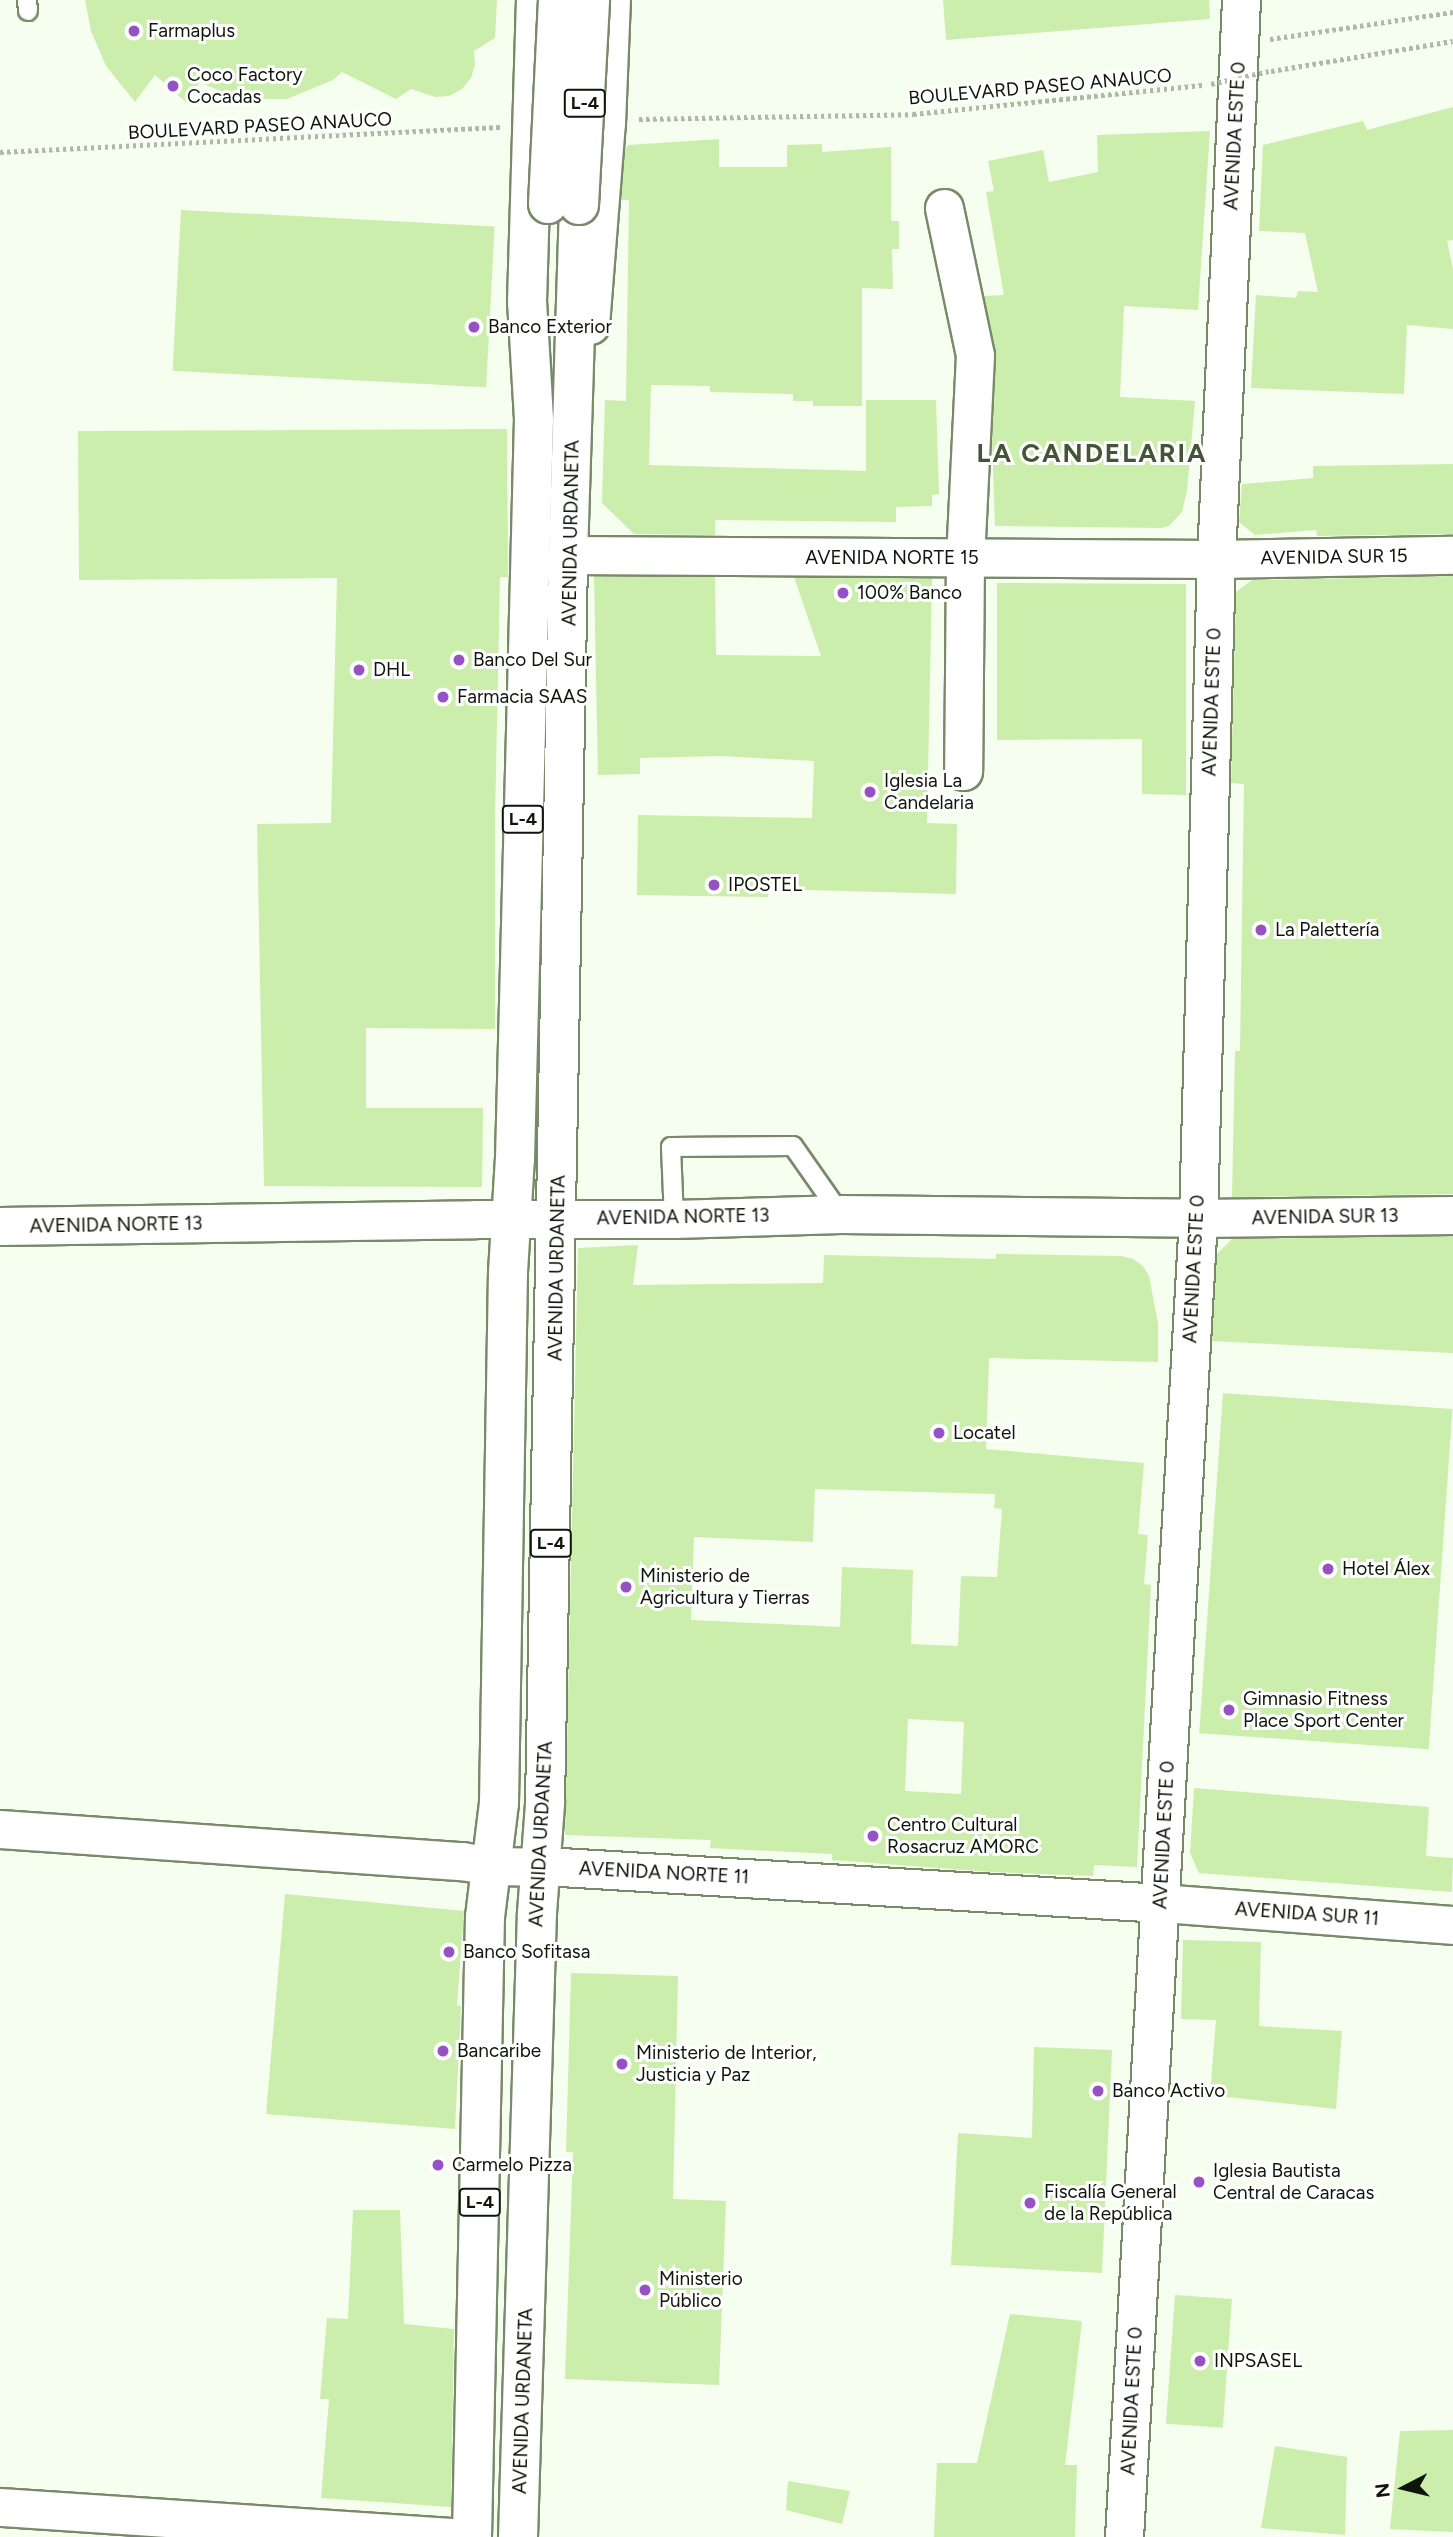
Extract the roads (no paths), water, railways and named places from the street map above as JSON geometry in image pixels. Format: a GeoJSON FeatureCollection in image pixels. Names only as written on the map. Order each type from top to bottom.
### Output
{"type":"FeatureCollection","features":[{"type":"Feature","properties":{"kind":"main road","name":"AVENIDA URDANETA"},"geometry":{"type":"LineString","coordinates":[[472,2537],[485,1917],[499,1803],[511,1219],[515,1159],[534,419],[527,302],[536,0]]}},
{"type":"Feature","properties":{"kind":"main road","name":"L-4"},"geometry":{"type":"LineString","coordinates":[[558,0],[573,416]]}},
{"type":"Feature","properties":{"kind":"main road","name":"L-4"},"geometry":{"type":"LineString","coordinates":[[534,419],[590,0]]}},
{"type":"Feature","properties":{"kind":"main road","name":"AVENIDA URDANETA"},"geometry":{"type":"LineString","coordinates":[[518,2537],[539,1867],[545,1804],[558,1219],[568,555],[573,416]]}},
{"type":"Feature","properties":{"kind":"street","name":"AVENIDA URDANETA"},"geometry":{"type":"LineString","coordinates":[[573,416],[594,305],[611,0]]}},
{"type":"Feature","properties":{"kind":"street","name":"AVENIDA ESTE 0"},"geometry":{"type":"LineString","coordinates":[[1124,2537],[1198,1218],[1216,559],[1241,0]]}},
{"type":"Feature","properties":{"kind":"street"},"geometry":{"type":"LineString","coordinates":[[944,208],[975,355],[965,559],[963,771]]}},
{"type":"Feature","properties":{"kind":"street","name":"AVENIDA NORTE 15"},"geometry":{"type":"LineString","coordinates":[[568,555],[1216,559]]}},
{"type":"Feature","properties":{"kind":"street","name":"AVENIDA SUR 15"},"geometry":{"type":"LineString","coordinates":[[1216,559],[1453,555]]}},
{"type":"Feature","properties":{"kind":"street","name":"AVENIDA NORTE 13"},"geometry":{"type":"LineString","coordinates":[[0,1226],[674,1219],[841,1214],[1198,1218]]}},
{"type":"Feature","properties":{"kind":"street","name":"AVENIDA SUR 13"},"geometry":{"type":"LineString","coordinates":[[1198,1218],[1453,1215]]}},
{"type":"Feature","properties":{"kind":"street","name":"AVENIDA NORTE 11"},"geometry":{"type":"LineString","coordinates":[[0,1829],[448,1860],[490,1866],[1161,1903]]}},
{"type":"Feature","properties":{"kind":"street","name":"AVENIDA SUR 11"},"geometry":{"type":"LineString","coordinates":[[1161,1903],[1453,1925]]}},
{"type":"Feature","properties":{"kind":"street"},"geometry":{"type":"LineString","coordinates":[[0,2507],[455,2537]]}},
{"type":"Feature","properties":{"kind":"lane"},"geometry":{"type":"LineString","coordinates":[[674,1219],[671,1147],[793,1146],[841,1214]]}},
{"type":"Feature","properties":{"kind":"place","name":"Farmaplus"},"geometry":{"type":"Point","coordinates":[134,31]}},
{"type":"Feature","properties":{"kind":"place","name":"Coco Factory Cocadas"},"geometry":{"type":"Point","coordinates":[173,86]}},
{"type":"Feature","properties":{"kind":"place","name":"Banco Exterior"},"geometry":{"type":"Point","coordinates":[474,327]}},
{"type":"Feature","properties":{"kind":"place","name":"100% Banco"},"geometry":{"type":"Point","coordinates":[843,593]}},
{"type":"Feature","properties":{"kind":"place","name":"Banco Del Sur"},"geometry":{"type":"Point","coordinates":[459,660]}},
{"type":"Feature","properties":{"kind":"place","name":"DHL"},"geometry":{"type":"Point","coordinates":[359,670]}},
{"type":"Feature","properties":{"kind":"place","name":"Farmacia SAAS"},"geometry":{"type":"Point","coordinates":[443,697]}},
{"type":"Feature","properties":{"kind":"place","name":"Iglesia La Candelaria"},"geometry":{"type":"Point","coordinates":[870,792]}},
{"type":"Feature","properties":{"kind":"place","name":"IPOSTEL"},"geometry":{"type":"Point","coordinates":[714,885]}},
{"type":"Feature","properties":{"kind":"place","name":"La Palettería"},"geometry":{"type":"Point","coordinates":[1261,930]}},
{"type":"Feature","properties":{"kind":"place","name":"Locatel"},"geometry":{"type":"Point","coordinates":[939,1433]}},
{"type":"Feature","properties":{"kind":"place","name":"Hotel Álex"},"geometry":{"type":"Point","coordinates":[1328,1569]}},
{"type":"Feature","properties":{"kind":"place","name":"Ministerio de Agricultura y Tierras"},"geometry":{"type":"Point","coordinates":[626,1587]}},
{"type":"Feature","properties":{"kind":"place","name":"Gimnasio Fitness Place Sport Center"},"geometry":{"type":"Point","coordinates":[1229,1710]}},
{"type":"Feature","properties":{"kind":"place","name":"Centro Cultural Rosacruz AMORC"},"geometry":{"type":"Point","coordinates":[873,1836]}},
{"type":"Feature","properties":{"kind":"place","name":"Banco Sofitasa"},"geometry":{"type":"Point","coordinates":[449,1952]}},
{"type":"Feature","properties":{"kind":"place","name":"Bancaribe"},"geometry":{"type":"Point","coordinates":[443,2051]}},
{"type":"Feature","properties":{"kind":"place","name":"Ministerio de Interior, Justicia y Paz"},"geometry":{"type":"Point","coordinates":[622,2064]}},
{"type":"Feature","properties":{"kind":"place","name":"Banco Activo"},"geometry":{"type":"Point","coordinates":[1098,2091]}},
{"type":"Feature","properties":{"kind":"place","name":"Carmelo Pizza"},"geometry":{"type":"Point","coordinates":[438,2165]}},
{"type":"Feature","properties":{"kind":"place","name":"Iglesia Bautista Central de Caracas"},"geometry":{"type":"Point","coordinates":[1199,2182]}},
{"type":"Feature","properties":{"kind":"place","name":"Fiscalía General de la República"},"geometry":{"type":"Point","coordinates":[1030,2203]}},
{"type":"Feature","properties":{"kind":"place","name":"Ministerio Público"},"geometry":{"type":"Point","coordinates":[645,2290]}},
{"type":"Feature","properties":{"kind":"place","name":"INPSASEL"},"geometry":{"type":"Point","coordinates":[1200,2361]}},
{"type":"Feature","properties":{"kind":"district","name":"LA CANDELARIA"},"geometry":{"type":"Point","coordinates":[1092,454]}}]}
